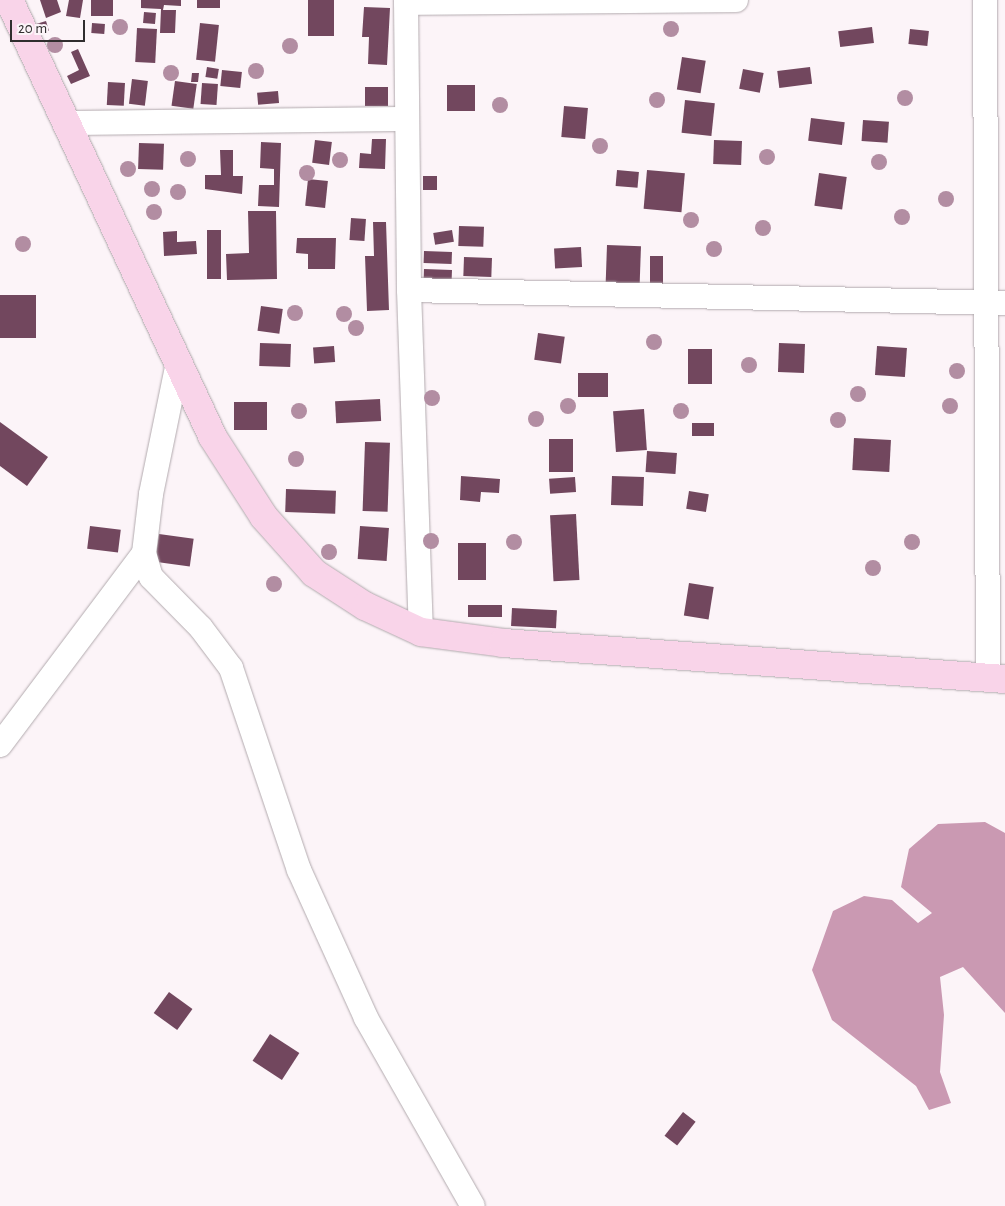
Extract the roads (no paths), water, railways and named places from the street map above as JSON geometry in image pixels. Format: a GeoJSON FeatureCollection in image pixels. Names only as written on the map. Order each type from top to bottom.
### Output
{"type":"FeatureCollection","features":[{"type":"Feature","properties":{"kind":"main road"},"geometry":{"type":"LineString","coordinates":[[9,0],[212,436],[264,517],[314,573],[365,606],[421,632],[503,642],[996,678]]}},
{"type":"Feature","properties":{"kind":"street"},"geometry":{"type":"LineString","coordinates":[[421,632],[409,290],[406,2],[736,0]]}},
{"type":"Feature","properties":{"kind":"street"},"geometry":{"type":"LineString","coordinates":[[985,0],[996,303],[996,678]]}},
{"type":"Feature","properties":{"kind":"street"},"geometry":{"type":"LineString","coordinates":[[67,123],[407,119]]}},
{"type":"Feature","properties":{"kind":"street"},"geometry":{"type":"LineString","coordinates":[[409,290],[996,303]]}},
{"type":"Feature","properties":{"kind":"street"},"geometry":{"type":"LineString","coordinates":[[178,362],[151,494],[144,553],[151,577],[201,628],[231,668],[303,878],[366,1018],[472,1206]]}},
{"type":"Feature","properties":{"kind":"street"},"geometry":{"type":"LineString","coordinates":[[0,745],[144,553]]}}]}
